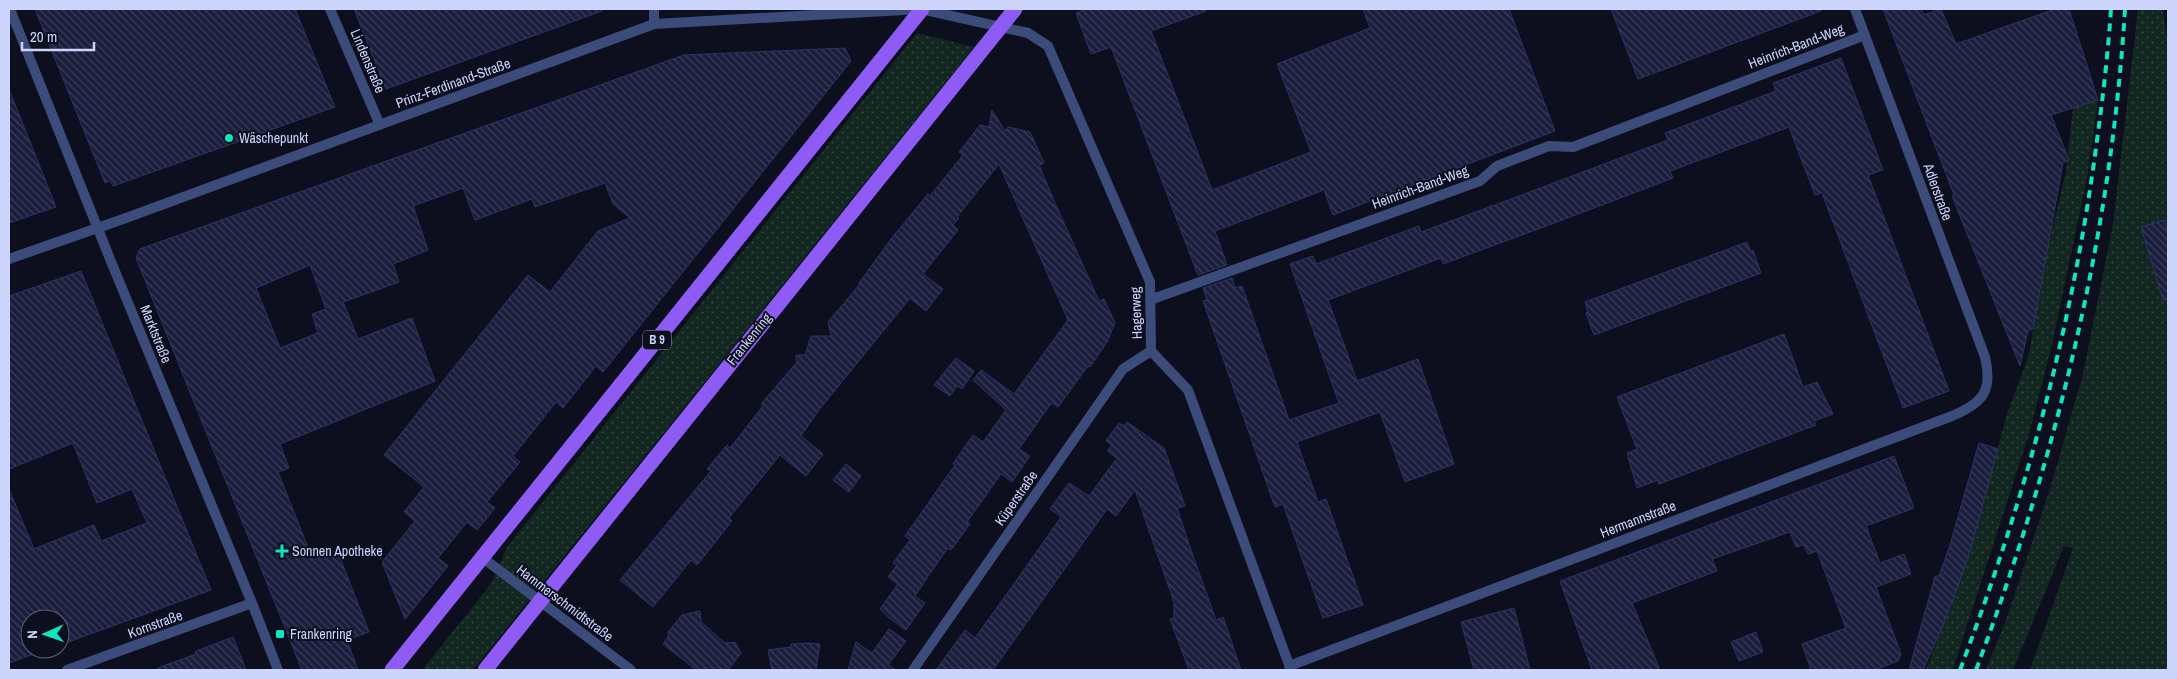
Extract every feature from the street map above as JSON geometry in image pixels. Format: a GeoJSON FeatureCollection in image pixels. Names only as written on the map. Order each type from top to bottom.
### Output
{"type":"FeatureCollection","features":[{"type":"Feature","properties":{"kind":"main road","name":"B 9"},"geometry":{"type":"LineString","coordinates":[[392,670],[922,9]]}},
{"type":"Feature","properties":{"kind":"main road","name":"Frankenring"},"geometry":{"type":"LineString","coordinates":[[484,670],[1014,9]]}},
{"type":"Feature","properties":{"kind":"street","name":"Marktstraße"},"geometry":{"type":"LineString","coordinates":[[10,9],[278,670]]}},
{"type":"Feature","properties":{"kind":"street","name":"Lindenstraße"},"geometry":{"type":"LineString","coordinates":[[330,9],[380,125]]}},
{"type":"Feature","properties":{"kind":"street"},"geometry":{"type":"LineString","coordinates":[[654,9],[654,24]]}},
{"type":"Feature","properties":{"kind":"street","name":"Prinz-Ferdinand-Straße"},"geometry":{"type":"LineString","coordinates":[[9,259],[654,24],[922,9]]}},
{"type":"Feature","properties":{"kind":"street","name":"Hagerweg"},"geometry":{"type":"LineString","coordinates":[[922,9],[1028,33],[1048,46],[1150,282],[1151,351],[1188,390],[1290,668]]}},
{"type":"Feature","properties":{"kind":"street","name":"Adlerstraße"},"geometry":{"type":"LineString","coordinates":[[1855,9],[1985,357],[1988,371],[1988,386]]}},
{"type":"Feature","properties":{"kind":"street","name":"Heinrich-Band-Weg"},"geometry":{"type":"LineString","coordinates":[[1150,300],[1480,180],[1496,166],[1550,146],[1573,147],[1865,35]]}},
{"type":"Feature","properties":{"kind":"street","name":"Küperstraße"},"geometry":{"type":"LineString","coordinates":[[913,670],[1123,369],[1151,351]]}},
{"type":"Feature","properties":{"kind":"street","name":"Hermannstraße"},"geometry":{"type":"LineString","coordinates":[[1290,668],[1952,416],[1968,409],[1981,400],[1988,386]]}},
{"type":"Feature","properties":{"kind":"street","name":"Hammerschmidtstraße"},"geometry":{"type":"LineString","coordinates":[[483,558],[631,670]]}},
{"type":"Feature","properties":{"kind":"street","name":"Kornstraße"},"geometry":{"type":"LineString","coordinates":[[67,670],[252,604]]}},
{"type":"Feature","properties":{"kind":"green space"},"geometry":{"type":"Polygon","coordinates":[[[2138,9],[2163,9],[2168,46],[2168,670],[2030,670],[2073,548],[2064,546],[2013,670],[1986,670],[2007,617],[2050,489],[2083,374],[2113,224],[2138,9]]]}},
{"type":"Feature","properties":{"kind":"green space"},"geometry":{"type":"Polygon","coordinates":[[[917,33],[974,47],[473,670],[422,670],[491,584],[507,547],[917,33]]]}},
{"type":"Feature","properties":{"kind":"green space"},"geometry":{"type":"Polygon","coordinates":[[[2098,100],[2087,178],[2052,345],[2029,434],[1954,666],[1952,670],[1926,670],[1970,550],[2007,414],[2028,358],[2047,252],[2066,171],[2073,108],[2098,100]]]}},
{"type":"Feature","properties":{"kind":"building"},"geometry":{"type":"Polygon","coordinates":[[[35,9],[295,9],[335,107],[113,186],[110,181],[105,183],[35,9]]]}},
{"type":"Feature","properties":{"kind":"building"},"geometry":{"type":"Polygon","coordinates":[[[354,9],[602,9],[602,11],[386,89],[354,9]]]}},
{"type":"Feature","properties":{"kind":"building"},"geometry":{"type":"Polygon","coordinates":[[[1086,9],[1205,9],[1206,11],[1151,31],[1212,190],[1311,152],[1277,64],[1370,28],[1363,9],[1509,9],[1555,131],[1333,215],[1324,190],[1215,231],[1227,265],[1198,275],[1111,47],[1091,54],[1076,13],[1086,9]]]}},
{"type":"Feature","properties":{"kind":"building"},"geometry":{"type":"Polygon","coordinates":[[[1611,9],[1820,9],[1821,11],[1638,79],[1611,9]]]}},
{"type":"Feature","properties":{"kind":"building"},"geometry":{"type":"Polygon","coordinates":[[[1883,9],[1921,9],[1924,15],[1941,9],[1956,44],[2055,9],[2069,9],[2098,100],[2051,115],[2069,160],[2063,163],[2033,329],[2028,331],[2020,366],[1952,196],[1954,195],[1883,9]]]}},
{"type":"Feature","properties":{"kind":"building"},"geometry":{"type":"Polygon","coordinates":[[[845,48],[851,61],[603,372],[596,366],[563,408],[556,402],[513,456],[520,462],[487,502],[495,508],[477,530],[467,522],[438,558],[448,566],[405,619],[382,562],[415,521],[404,512],[424,487],[384,455],[528,275],[550,292],[598,231],[630,218],[613,204],[605,183],[535,207],[532,199],[475,220],[463,188],[413,206],[428,250],[393,264],[399,282],[343,302],[358,339],[412,318],[435,381],[280,444],[289,468],[278,472],[313,560],[337,550],[369,632],[347,640],[358,670],[302,670],[136,258],[140,249],[684,55],[845,48]],[[310,265],[256,288],[280,348],[318,333],[312,314],[326,309],[310,265]]]}},
{"type":"Feature","properties":{"kind":"building"},"geometry":{"type":"Polygon","coordinates":[[[1841,58],[1883,170],[1868,175],[1949,391],[1903,408],[1822,193],[1815,195],[1789,127],[1670,171],[1673,178],[1549,225],[1443,264],[1441,258],[1328,300],[1357,381],[1418,359],[1454,464],[1405,482],[1380,412],[1297,442],[1318,502],[1326,499],[1363,605],[1323,618],[1283,504],[1275,507],[1203,301],[1207,300],[1203,288],[1232,278],[1235,288],[1242,286],[1289,420],[1339,403],[1290,264],[1313,256],[1316,264],[1419,226],[1421,232],[1503,202],[1668,140],[1665,133],[1776,91],[1773,83],[1841,58]]]}},
{"type":"Feature","properties":{"kind":"building"},"geometry":{"type":"Polygon","coordinates":[[[9,93],[56,207],[9,223],[9,93]]]}},
{"type":"Feature","properties":{"kind":"building"},"geometry":{"type":"Polygon","coordinates":[[[992,110],[1005,131],[1008,127],[1030,132],[1044,163],[1039,165],[1055,203],[1099,301],[1104,299],[1115,323],[1107,342],[1090,367],[1088,366],[1058,407],[1052,403],[1049,406],[1019,449],[1030,456],[1012,482],[1001,474],[967,522],[970,524],[951,550],[948,548],[915,596],[925,603],[906,630],[888,617],[880,609],[898,584],[888,577],[897,565],[893,563],[910,540],[905,536],[955,465],[953,464],[973,435],[983,442],[1006,410],[973,380],[981,370],[1014,394],[1068,320],[999,164],[957,217],[959,218],[953,225],[958,230],[923,274],[943,289],[926,311],[910,298],[819,410],[801,436],[823,454],[806,476],[780,455],[729,518],[732,521],[697,565],[691,560],[653,607],[620,580],[711,471],[707,469],[727,445],[730,448],[763,406],[761,404],[797,362],[796,355],[805,355],[811,336],[831,336],[828,322],[860,284],[891,239],[928,194],[930,196],[963,155],[959,152],[980,125],[989,127],[992,110]]]}},
{"type":"Feature","properties":{"kind":"building"},"geometry":{"type":"Polygon","coordinates":[[[2164,220],[2168,235],[2168,299],[2163,300],[2141,227],[2164,220]]]}},
{"type":"Feature","properties":{"kind":"building"},"geometry":{"type":"Polygon","coordinates":[[[1747,242],[1751,252],[1753,250],[1761,273],[1594,335],[1586,313],[1588,312],[1585,302],[1747,242]]]}},
{"type":"Feature","properties":{"kind":"building"},"geometry":{"type":"Polygon","coordinates":[[[81,271],[211,590],[70,641],[70,609],[20,609],[20,659],[9,663],[9,489],[34,549],[94,525],[101,541],[147,523],[132,489],[97,503],[73,443],[9,469],[9,296],[81,271]]]}},
{"type":"Feature","properties":{"kind":"building"},"geometry":{"type":"Polygon","coordinates":[[[1784,334],[1803,387],[1817,382],[1833,414],[1814,421],[1816,425],[1659,484],[1658,480],[1637,488],[1627,453],[1637,449],[1617,397],[1784,334]]]}},
{"type":"Feature","properties":{"kind":"building"},"geometry":{"type":"Polygon","coordinates":[[[956,358],[974,371],[962,389],[957,386],[950,396],[934,385],[956,358]]]}},
{"type":"Feature","properties":{"kind":"building"},"geometry":{"type":"Polygon","coordinates":[[[1127,422],[1164,448],[1185,506],[1177,508],[1191,550],[1216,620],[1223,617],[1241,670],[1189,670],[1170,619],[1174,618],[1174,602],[1135,490],[1116,516],[1107,509],[993,670],[936,670],[965,630],[975,638],[1019,577],[1061,517],[1050,509],[1069,483],[1089,496],[1117,458],[1107,451],[1112,445],[1106,441],[1119,423],[1124,426],[1127,422]]]}},
{"type":"Feature","properties":{"kind":"building"},"geometry":{"type":"Polygon","coordinates":[[[1979,443],[1998,449],[1970,551],[1952,603],[1923,670],[1909,670],[1935,576],[1939,576],[1950,545],[1979,443]]]}},
{"type":"Feature","properties":{"kind":"building"},"geometry":{"type":"Polygon","coordinates":[[[1894,456],[1914,508],[1866,526],[1880,563],[1904,554],[1911,574],[1876,587],[1901,654],[1898,661],[1875,670],[1811,670],[1802,644],[1846,628],[1817,551],[1808,554],[1804,545],[1796,547],[1790,532],[1712,559],[1717,571],[1632,603],[1660,670],[1592,670],[1560,581],[1894,456]]]}},
{"type":"Feature","properties":{"kind":"building"},"geometry":{"type":"Polygon","coordinates":[[[846,464],[861,476],[849,492],[833,480],[846,464]]]}},
{"type":"Feature","properties":{"kind":"building"},"geometry":{"type":"Polygon","coordinates":[[[1514,608],[1530,670],[1474,670],[1461,622],[1514,608]]]}},
{"type":"Feature","properties":{"kind":"building"},"geometry":{"type":"Polygon","coordinates":[[[700,611],[701,622],[725,643],[735,642],[741,653],[728,670],[696,670],[663,644],[668,637],[668,632],[682,615],[700,611]]]}},
{"type":"Feature","properties":{"kind":"building"},"geometry":{"type":"Polygon","coordinates":[[[889,629],[906,641],[888,665],[896,670],[848,670],[856,642],[872,653],[889,629]]]}},
{"type":"Feature","properties":{"kind":"building"},"geometry":{"type":"Polygon","coordinates":[[[1756,632],[1763,652],[1739,661],[1731,642],[1756,632]]]}},
{"type":"Feature","properties":{"kind":"building"},"geometry":{"type":"Polygon","coordinates":[[[233,637],[246,670],[158,670],[158,668],[196,654],[195,652],[199,650],[233,637]]]}},
{"type":"Feature","properties":{"kind":"building"},"geometry":{"type":"Polygon","coordinates":[[[791,644],[820,644],[816,670],[772,670],[768,650],[791,647],[791,644]]]}},
{"type":"Feature","properties":{"kind":"railway"},"geometry":{"type":"LineString","coordinates":[[1960,670],[2006,540],[2026,475],[2061,343],[2087,209],[2103,91],[2111,9]]}},
{"type":"Feature","properties":{"kind":"railway"},"geometry":{"type":"LineString","coordinates":[[1976,670],[2005,590],[2031,509],[2055,427],[2075,345],[2093,262],[2107,179],[2118,94],[2125,9]]}},
{"type":"Feature","properties":{"kind":"place","name":"Wäschepunkt"},"geometry":{"type":"Point","coordinates":[229,138]}},
{"type":"Feature","properties":{"kind":"place","name":"Sonnen Apotheke"},"geometry":{"type":"Point","coordinates":[282,551]}},
{"type":"Feature","properties":{"kind":"place","name":"Frankenring"},"geometry":{"type":"Point","coordinates":[280,634]}}]}
